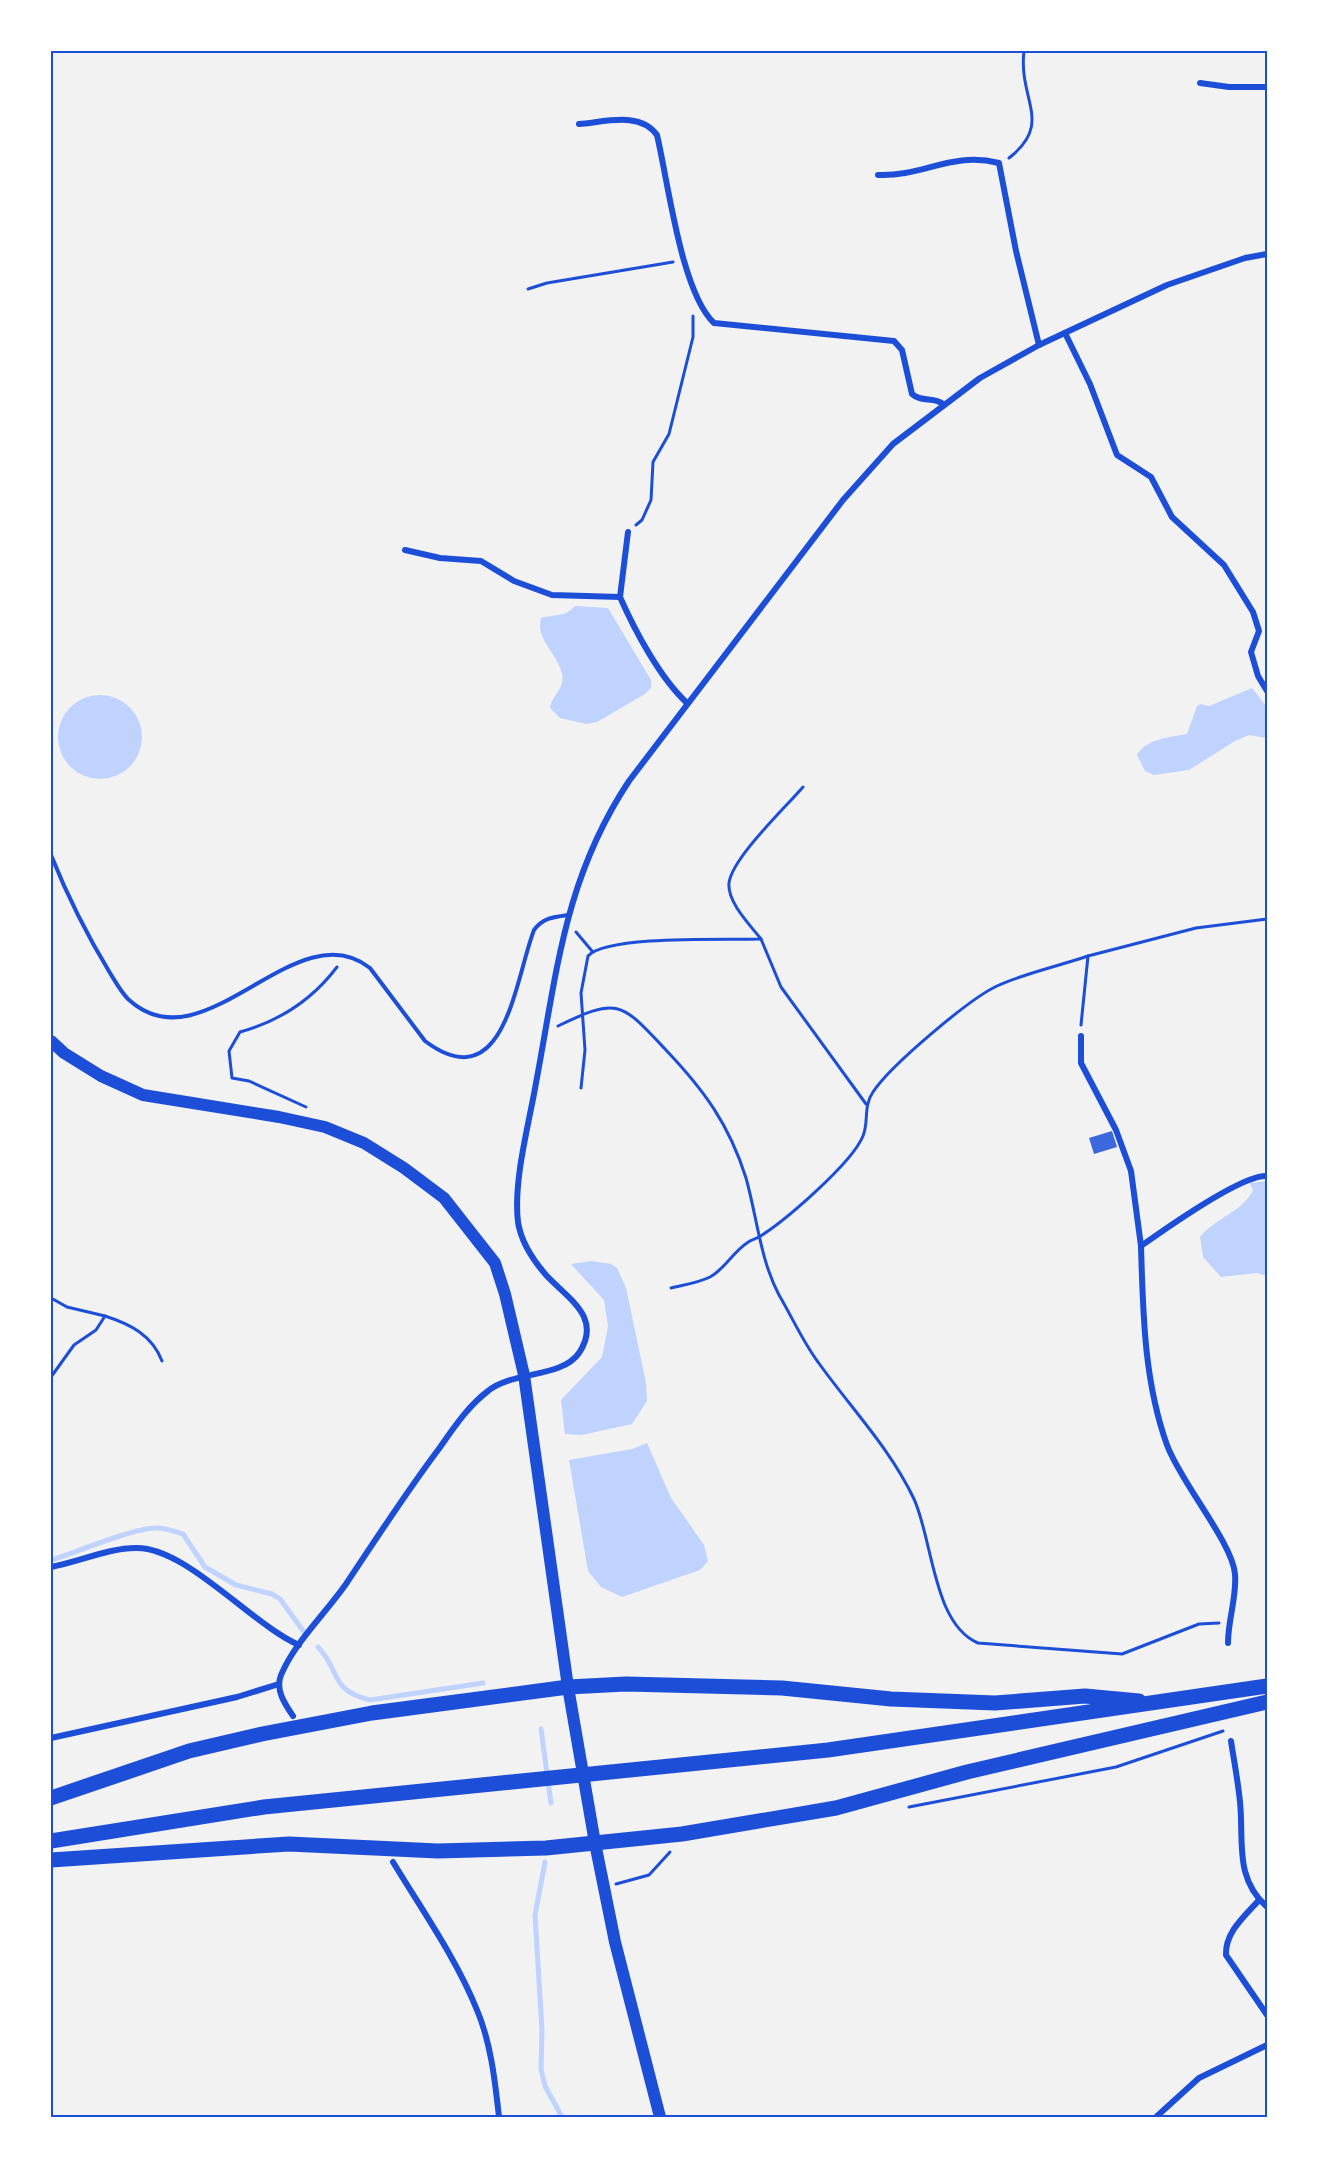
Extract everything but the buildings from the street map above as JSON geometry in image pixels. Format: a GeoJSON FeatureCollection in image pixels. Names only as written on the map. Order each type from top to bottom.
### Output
{"type":"FeatureCollection","features":[{"type":"Feature","properties":{"kind":"highway"},"geometry":{"type":"LineString","coordinates":[[51,1798],[189,1751],[262,1734],[372,1713],[568,1687],[626,1684],[782,1688],[891,1699],[995,1704],[1084,1696],[1163,1703]]}},
{"type":"Feature","properties":{"kind":"highway"},"geometry":{"type":"LineString","coordinates":[[51,1841],[264,1807],[828,1750],[1163,1703],[1267,1686]]}},
{"type":"Feature","properties":{"kind":"highway"},"geometry":{"type":"LineString","coordinates":[[51,1860],[289,1844],[438,1851],[546,1848],[728,1828],[836,1808],[967,1772],[1267,1702]]}},
{"type":"Feature","properties":{"kind":"main road"},"geometry":{"type":"LineString","coordinates":[[51,1041],[64,1053],[101,1076],[143,1095],[326,1127],[364,1143],[404,1168],[444,1198],[495,1263],[505,1294],[524,1375],[568,1687],[595,1843],[615,1942],[660,2117]]}},
{"type":"Feature","properties":{"kind":"street"},"geometry":{"type":"LineString","coordinates":[[1200,83],[1229,87],[1267,87]]}},
{"type":"Feature","properties":{"kind":"street"},"geometry":{"type":"LineString","coordinates":[[579,124],[633,120],[652,128],[657,135],[683,260],[709,318],[718,325],[894,341],[902,350],[912,394],[919,399],[939,400],[943,404]]}},
{"type":"Feature","properties":{"kind":"street"},"geometry":{"type":"LineString","coordinates":[[878,175],[906,174],[964,158],[999,163],[1016,251],[1039,345]]}},
{"type":"Feature","properties":{"kind":"street"},"geometry":{"type":"LineString","coordinates":[[293,1716],[282,1697],[279,1684],[281,1675],[299,1645],[328,1610],[405,1495],[465,1413],[490,1389],[524,1375],[562,1367],[577,1356],[585,1343],[586,1328],[583,1312],[546,1275],[524,1245],[518,1221],[521,1163],[568,915],[581,871],[606,817],[687,703],[843,500],[893,444],[980,378],[1039,345],[1167,285],[1245,258],[1267,254]]}},
{"type":"Feature","properties":{"kind":"street"},"geometry":{"type":"LineString","coordinates":[[1065,333],[1090,384],[1117,455],[1151,477],[1172,517],[1224,565],[1253,612],[1259,631],[1251,652],[1258,676],[1267,691]]}},
{"type":"Feature","properties":{"kind":"street"},"geometry":{"type":"LineString","coordinates":[[628,532],[620,597],[628,615],[675,691],[687,703]]}},
{"type":"Feature","properties":{"kind":"street"},"geometry":{"type":"LineString","coordinates":[[405,550],[440,558],[481,561],[514,581],[552,595],[620,597]]}},
{"type":"Feature","properties":{"kind":"street"},"geometry":{"type":"LineString","coordinates":[[1081,1036],[1081,1063],[1116,1130],[1131,1171],[1141,1246],[1145,1350],[1167,1446],[1186,1485],[1224,1542],[1235,1572],[1235,1591],[1227,1623],[1228,1642]]}},
{"type":"Feature","properties":{"kind":"street"},"geometry":{"type":"LineString","coordinates":[[1141,1246],[1239,1184],[1258,1176],[1267,1176]]}},
{"type":"Feature","properties":{"kind":"street"},"geometry":{"type":"LineString","coordinates":[[51,1567],[128,1548],[150,1549],[180,1563],[276,1634],[299,1645]]}},
{"type":"Feature","properties":{"kind":"street"},"geometry":{"type":"LineString","coordinates":[[51,1738],[237,1697],[279,1684]]}},
{"type":"Feature","properties":{"kind":"street"},"geometry":{"type":"LineString","coordinates":[[1231,1741],[1240,1802],[1242,1865],[1249,1886],[1267,1907]]}},
{"type":"Feature","properties":{"kind":"street"},"geometry":{"type":"LineString","coordinates":[[393,1862],[462,1979],[478,2011],[488,2045],[499,2117]]}},
{"type":"Feature","properties":{"kind":"street"},"geometry":{"type":"LineString","coordinates":[[1259,1900],[1233,1931],[1226,1946],[1226,1956],[1267,2015]]}},
{"type":"Feature","properties":{"kind":"street"},"geometry":{"type":"LineString","coordinates":[[1156,2117],[1198,2078],[1267,2045]]}},
{"type":"Feature","properties":{"kind":"lane"},"geometry":{"type":"LineString","coordinates":[[51,855],[91,942],[126,998],[142,1010],[176,1018],[198,1014],[313,957],[332,954],[359,959],[370,968],[425,1041],[437,1050],[467,1056],[481,1053],[502,1032],[534,930],[539,923],[550,917],[568,915]]}},
{"type":"Feature","properties":{"kind":"path"},"geometry":{"type":"LineString","coordinates":[[999,163],[1025,144],[1031,134],[1032,114],[1023,77],[1024,51]]}},
{"type":"Feature","properties":{"kind":"path"},"geometry":{"type":"LineString","coordinates":[[528,289],[547,283],[683,260]]}},
{"type":"Feature","properties":{"kind":"path"},"geometry":{"type":"LineString","coordinates":[[628,532],[642,520],[651,500],[653,462],[669,434],[693,337],[693,301],[696,292]]}},
{"type":"Feature","properties":{"kind":"path"},"geometry":{"type":"LineString","coordinates":[[803,787],[735,863],[728,885],[736,907],[761,939],[782,987],[867,1104]]}},
{"type":"Feature","properties":{"kind":"path"},"geometry":{"type":"LineString","coordinates":[[568,915],[582,942],[592,951]]}},
{"type":"Feature","properties":{"kind":"path"},"geometry":{"type":"LineString","coordinates":[[671,1288],[709,1277],[746,1243],[759,1237],[825,1181],[851,1154],[863,1135],[867,1104],[873,1092],[896,1065],[967,1006],[996,986],[1088,956],[1196,928],[1267,919]]}},
{"type":"Feature","properties":{"kind":"path"},"geometry":{"type":"LineString","coordinates":[[581,1088],[585,1050],[582,975],[585,962],[592,951],[627,943],[761,939]]}},
{"type":"Feature","properties":{"kind":"path"},"geometry":{"type":"LineString","coordinates":[[326,1127],[321,1114],[249,1081],[232,1078],[229,1051],[240,1032],[258,1027],[295,1009],[316,990],[345,956]]}},
{"type":"Feature","properties":{"kind":"path"},"geometry":{"type":"LineString","coordinates":[[1081,1036],[1080,1009],[1088,956]]}},
{"type":"Feature","properties":{"kind":"path"},"geometry":{"type":"LineString","coordinates":[[547,1026],[556,1028],[604,1006],[617,1009],[637,1019],[708,1097],[728,1129],[746,1180],[759,1237],[776,1288],[816,1361],[863,1420],[915,1501],[944,1604],[953,1623],[967,1638],[978,1643],[1122,1654],[1199,1624],[1227,1623]]}},
{"type":"Feature","properties":{"kind":"path"},"geometry":{"type":"LineString","coordinates":[[51,1298],[58,1304],[105,1316],[136,1328],[156,1348],[162,1361]]}},
{"type":"Feature","properties":{"kind":"path"},"geometry":{"type":"LineString","coordinates":[[51,1377],[74,1345],[96,1330],[105,1316]]}},
{"type":"Feature","properties":{"kind":"path"},"geometry":{"type":"LineString","coordinates":[[909,1807],[1116,1767],[1224,1730]]}},
{"type":"Feature","properties":{"kind":"path"},"geometry":{"type":"LineString","coordinates":[[604,1887],[649,1875],[668,1853],[675,1850]]}},
{"type":"Feature","properties":{"kind":"water"},"geometry":{"type":"Polygon","coordinates":[[[575,606],[608,608],[651,680],[651,688],[645,694],[597,722],[587,724],[560,718],[550,708],[562,684],[562,674],[544,640],[540,626],[541,618],[563,614],[575,606]]]}},
{"type":"Feature","properties":{"kind":"water"},"geometry":{"type":"Polygon","coordinates":[[[1252,688],[1267,707],[1267,738],[1249,735],[1235,741],[1189,770],[1154,775],[1145,771],[1137,755],[1146,745],[1187,734],[1197,706],[1201,704],[1209,706],[1252,688]]]}},
{"type":"Feature","properties":{"kind":"water"},"geometry":{"type":"Polygon","coordinates":[[[100,695],[116,698],[130,707],[139,721],[142,737],[139,753],[130,767],[116,776],[100,779],[84,776],[70,767],[61,753],[58,737],[61,721],[70,707],[84,698],[100,695]]]}},
{"type":"Feature","properties":{"kind":"water"},"geometry":{"type":"Polygon","coordinates":[[[1267,1181],[1267,1276],[1257,1273],[1221,1277],[1203,1257],[1200,1237],[1206,1230],[1243,1204],[1253,1190],[1250,1183],[1267,1181]]]}},
{"type":"Feature","properties":{"kind":"water"},"geometry":{"type":"Polygon","coordinates":[[[591,1261],[611,1264],[617,1268],[626,1288],[646,1383],[647,1401],[632,1424],[582,1435],[565,1434],[561,1400],[602,1357],[608,1326],[604,1300],[571,1264],[591,1261]]]}},
{"type":"Feature","properties":{"kind":"water"},"geometry":{"type":"Polygon","coordinates":[[[647,1443],[671,1498],[704,1545],[708,1561],[700,1570],[622,1597],[601,1587],[588,1571],[569,1460],[632,1449],[647,1443]]]}},
{"type":"Feature","properties":{"kind":"waterway"},"geometry":{"type":"LineString","coordinates":[[55,1559],[134,1532],[156,1528],[170,1530],[183,1534],[205,1567],[236,1585],[272,1594],[280,1599],[304,1632]]}},
{"type":"Feature","properties":{"kind":"waterway"},"geometry":{"type":"LineString","coordinates":[[318,1647],[342,1685],[357,1696],[370,1700],[483,1683]]}},
{"type":"Feature","properties":{"kind":"waterway"},"geometry":{"type":"LineString","coordinates":[[541,1729],[551,1803]]}},
{"type":"Feature","properties":{"kind":"waterway"},"geometry":{"type":"LineString","coordinates":[[545,1862],[535,1915],[542,2030],[541,2069],[545,2086],[562,2117]]}}]}
